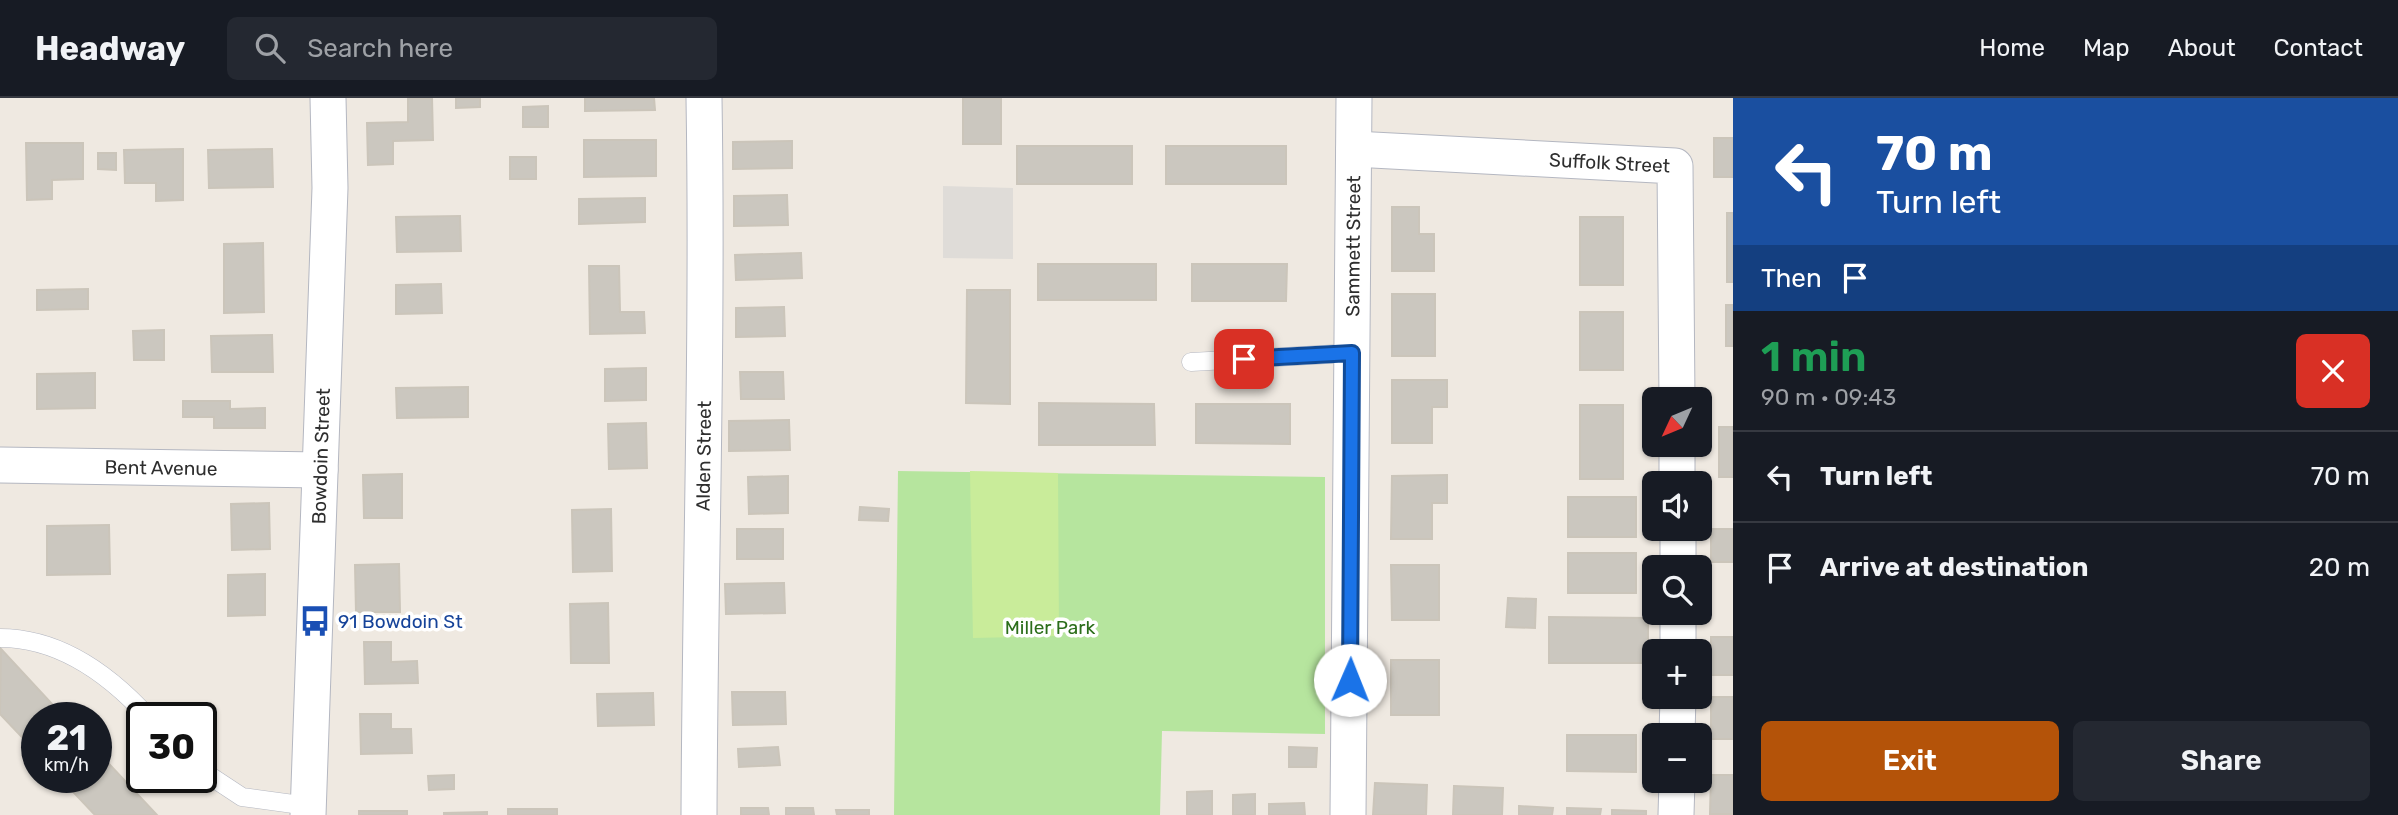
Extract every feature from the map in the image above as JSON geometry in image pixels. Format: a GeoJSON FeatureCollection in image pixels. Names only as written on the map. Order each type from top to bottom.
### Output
{"type":"FeatureCollection","features":[{"type":"Feature","properties":{"kind":"street","name":"Bowdoin Street"},"geometry":{"type":"LineString","coordinates":[[308,811],[330,188],[328,98]]}},
{"type":"Feature","properties":{"kind":"street","name":"Alden Street"},"geometry":{"type":"LineString","coordinates":[[699,815],[700,561],[707,287],[704,98]]}},
{"type":"Feature","properties":{"kind":"street","name":"Sammett Street"},"geometry":{"type":"LineString","coordinates":[[1348,815],[1354,98]]}},
{"type":"Feature","properties":{"kind":"street","name":"Suffolk Street"},"geometry":{"type":"LineString","coordinates":[[1354,149],[1675,166],[1677,387]]}},
{"type":"Feature","properties":{"kind":"street","name":"Bent Avenue"},"geometry":{"type":"LineString","coordinates":[[0,465],[320,470]]}},
{"type":"Feature","properties":{"kind":"street"},"geometry":{"type":"LineString","coordinates":[[1676,793],[1676,815]]}},
{"type":"Feature","properties":{"kind":"lane"},"geometry":{"type":"LineString","coordinates":[[1191,362],[1352,353]]}},
{"type":"Feature","properties":{"kind":"lane"},"geometry":{"type":"LineString","coordinates":[[0,638],[26,638],[89,664],[135,702]]}},
{"type":"Feature","properties":{"kind":"lane"},"geometry":{"type":"LineString","coordinates":[[217,781],[242,797],[308,811]]}},
{"type":"Feature","properties":{"kind":"green space","name":"Miller Park"},"geometry":{"type":"Polygon","coordinates":[[[898,471],[1325,477],[1325,734],[1162,731],[1160,815],[894,815],[898,471]]]}},
{"type":"Feature","properties":{"kind":"green space"},"geometry":{"type":"Polygon","coordinates":[[[970,471],[1058,473],[1059,636],[973,638],[970,471]]]}},
{"type":"Feature","properties":{"kind":"shaded area"},"geometry":{"type":"Polygon","coordinates":[[[943,186],[1013,188],[1013,259],[943,258],[943,186]]]}},
{"type":"Feature","properties":{"kind":"building"},"geometry":{"type":"Polygon","coordinates":[[[408,98],[432,98],[433,140],[393,141],[393,164],[368,165],[367,123],[408,122],[408,98]]]}},
{"type":"Feature","properties":{"kind":"building"},"geometry":{"type":"Polygon","coordinates":[[[456,98],[480,98],[480,107],[456,108],[456,98]]]}},
{"type":"Feature","properties":{"kind":"building"},"geometry":{"type":"Polygon","coordinates":[[[585,98],[654,98],[655,110],[585,111],[585,98]]]}},
{"type":"Feature","properties":{"kind":"building"},"geometry":{"type":"Polygon","coordinates":[[[963,98],[1001,98],[1001,144],[963,144],[963,98]]]}},
{"type":"Feature","properties":{"kind":"building"},"geometry":{"type":"Polygon","coordinates":[[[548,106],[548,127],[523,127],[523,107],[548,106]]]}},
{"type":"Feature","properties":{"kind":"building"},"geometry":{"type":"Polygon","coordinates":[[[1714,138],[1733,138],[1733,177],[1714,177],[1714,138]]]}},
{"type":"Feature","properties":{"kind":"building"},"geometry":{"type":"Polygon","coordinates":[[[584,140],[656,140],[656,176],[584,177],[584,140]]]}},
{"type":"Feature","properties":{"kind":"building"},"geometry":{"type":"Polygon","coordinates":[[[792,141],[792,168],[733,169],[733,142],[792,141]]]}},
{"type":"Feature","properties":{"kind":"building"},"geometry":{"type":"Polygon","coordinates":[[[26,143],[83,143],[83,179],[52,180],[52,199],[27,200],[26,143]]]}},
{"type":"Feature","properties":{"kind":"building"},"geometry":{"type":"Polygon","coordinates":[[[1017,146],[1132,146],[1132,184],[1017,184],[1017,146]]]}},
{"type":"Feature","properties":{"kind":"building"},"geometry":{"type":"Polygon","coordinates":[[[1166,146],[1286,146],[1286,184],[1166,184],[1166,146]]]}},
{"type":"Feature","properties":{"kind":"building"},"geometry":{"type":"Polygon","coordinates":[[[183,149],[183,200],[156,201],[156,183],[125,183],[124,150],[183,149]]]}},
{"type":"Feature","properties":{"kind":"building"},"geometry":{"type":"Polygon","coordinates":[[[272,149],[273,187],[209,188],[208,150],[272,149]]]}},
{"type":"Feature","properties":{"kind":"building"},"geometry":{"type":"Polygon","coordinates":[[[98,153],[116,153],[116,170],[98,169],[98,153]]]}},
{"type":"Feature","properties":{"kind":"building"},"geometry":{"type":"Polygon","coordinates":[[[510,157],[536,157],[536,179],[510,179],[510,157]]]}},
{"type":"Feature","properties":{"kind":"building"},"geometry":{"type":"Polygon","coordinates":[[[787,195],[788,225],[734,226],[734,196],[787,195]]]}},
{"type":"Feature","properties":{"kind":"building"},"geometry":{"type":"Polygon","coordinates":[[[645,198],[645,222],[579,224],[579,199],[645,198]]]}},
{"type":"Feature","properties":{"kind":"building"},"geometry":{"type":"Polygon","coordinates":[[[1392,207],[1419,207],[1419,234],[1434,234],[1434,271],[1392,271],[1392,207]]]}},
{"type":"Feature","properties":{"kind":"building"},"geometry":{"type":"Polygon","coordinates":[[[1727,213],[1733,213],[1733,282],[1727,282],[1727,213]]]}},
{"type":"Feature","properties":{"kind":"building"},"geometry":{"type":"Polygon","coordinates":[[[460,216],[461,251],[397,252],[396,217],[460,216]]]}},
{"type":"Feature","properties":{"kind":"building"},"geometry":{"type":"Polygon","coordinates":[[[1580,217],[1623,217],[1623,285],[1580,285],[1580,217]]]}},
{"type":"Feature","properties":{"kind":"building"},"geometry":{"type":"Polygon","coordinates":[[[263,243],[264,312],[224,313],[224,244],[263,243]]]}},
{"type":"Feature","properties":{"kind":"building"},"geometry":{"type":"Polygon","coordinates":[[[801,253],[802,278],[736,280],[735,255],[801,253]]]}},
{"type":"Feature","properties":{"kind":"building"},"geometry":{"type":"Polygon","coordinates":[[[1038,264],[1156,264],[1156,300],[1038,300],[1038,264]]]}},
{"type":"Feature","properties":{"kind":"building"},"geometry":{"type":"Polygon","coordinates":[[[1192,264],[1287,264],[1286,301],[1192,301],[1192,264]]]}},
{"type":"Feature","properties":{"kind":"building"},"geometry":{"type":"Polygon","coordinates":[[[589,266],[619,266],[620,312],[644,312],[645,333],[590,334],[589,266]]]}},
{"type":"Feature","properties":{"kind":"building"},"geometry":{"type":"Polygon","coordinates":[[[441,284],[442,313],[396,314],[396,285],[441,284]]]}},
{"type":"Feature","properties":{"kind":"building"},"geometry":{"type":"Polygon","coordinates":[[[88,289],[88,309],[37,310],[37,290],[88,289]]]}},
{"type":"Feature","properties":{"kind":"building"},"geometry":{"type":"Polygon","coordinates":[[[967,290],[1010,290],[1010,404],[966,403],[967,290]]]}},
{"type":"Feature","properties":{"kind":"building"},"geometry":{"type":"Polygon","coordinates":[[[1392,294],[1435,294],[1435,356],[1392,356],[1392,294]]]}},
{"type":"Feature","properties":{"kind":"building"},"geometry":{"type":"Polygon","coordinates":[[[1726,305],[1733,305],[1733,346],[1726,346],[1726,305]]]}},
{"type":"Feature","properties":{"kind":"building"},"geometry":{"type":"Polygon","coordinates":[[[784,307],[785,336],[736,337],[736,308],[784,307]]]}},
{"type":"Feature","properties":{"kind":"building"},"geometry":{"type":"Polygon","coordinates":[[[1580,312],[1623,312],[1623,370],[1580,370],[1580,312]]]}},
{"type":"Feature","properties":{"kind":"building"},"geometry":{"type":"Polygon","coordinates":[[[164,330],[164,360],[134,360],[133,331],[164,330]]]}},
{"type":"Feature","properties":{"kind":"building"},"geometry":{"type":"Polygon","coordinates":[[[272,335],[273,372],[212,372],[211,336],[272,335]]]}},
{"type":"Feature","properties":{"kind":"building"},"geometry":{"type":"Polygon","coordinates":[[[646,368],[646,400],[605,401],[605,369],[646,368]]]}},
{"type":"Feature","properties":{"kind":"building"},"geometry":{"type":"Polygon","coordinates":[[[740,372],[783,372],[784,399],[741,399],[740,372]]]}},
{"type":"Feature","properties":{"kind":"building"},"geometry":{"type":"Polygon","coordinates":[[[95,373],[95,408],[37,409],[37,374],[95,373]]]}},
{"type":"Feature","properties":{"kind":"building"},"geometry":{"type":"Polygon","coordinates":[[[1392,380],[1447,380],[1447,407],[1432,407],[1432,443],[1392,443],[1392,380]]]}},
{"type":"Feature","properties":{"kind":"building"},"geometry":{"type":"Polygon","coordinates":[[[468,387],[468,417],[397,418],[396,388],[468,387]]]}},
{"type":"Feature","properties":{"kind":"building"},"geometry":{"type":"Polygon","coordinates":[[[183,401],[230,401],[230,409],[265,408],[265,428],[214,428],[214,417],[183,417],[183,401]]]}},
{"type":"Feature","properties":{"kind":"building"},"geometry":{"type":"Polygon","coordinates":[[[1039,403],[1154,404],[1155,445],[1039,445],[1039,403]]]}},
{"type":"Feature","properties":{"kind":"building"},"geometry":{"type":"Polygon","coordinates":[[[1196,404],[1290,404],[1290,444],[1196,443],[1196,404]]]}},
{"type":"Feature","properties":{"kind":"building"},"geometry":{"type":"Polygon","coordinates":[[[1580,405],[1623,405],[1623,479],[1580,479],[1580,405]]]}},
{"type":"Feature","properties":{"kind":"building"},"geometry":{"type":"Polygon","coordinates":[[[789,420],[790,450],[729,451],[729,421],[789,420]]]}},
{"type":"Feature","properties":{"kind":"building"},"geometry":{"type":"Polygon","coordinates":[[[646,423],[647,468],[609,469],[608,424],[646,423]]]}},
{"type":"Feature","properties":{"kind":"building"},"geometry":{"type":"Polygon","coordinates":[[[1719,427],[1733,427],[1733,477],[1719,477],[1719,427]]]}},
{"type":"Feature","properties":{"kind":"building"},"geometry":{"type":"Polygon","coordinates":[[[402,474],[402,518],[364,518],[363,475],[402,474]]]}},
{"type":"Feature","properties":{"kind":"building"},"geometry":{"type":"Polygon","coordinates":[[[1447,475],[1447,503],[1432,503],[1432,539],[1391,539],[1392,476],[1447,475]]]}},
{"type":"Feature","properties":{"kind":"building"},"geometry":{"type":"Polygon","coordinates":[[[788,476],[788,513],[749,514],[748,477],[788,476]]]}},
{"type":"Feature","properties":{"kind":"building"},"geometry":{"type":"Polygon","coordinates":[[[1568,497],[1636,497],[1636,537],[1568,537],[1568,497]]]}},
{"type":"Feature","properties":{"kind":"building"},"geometry":{"type":"Polygon","coordinates":[[[269,503],[270,549],[232,550],[231,504],[269,503]]]}},
{"type":"Feature","properties":{"kind":"building"},"geometry":{"type":"Polygon","coordinates":[[[860,507],[889,509],[888,521],[859,520],[860,507]]]}},
{"type":"Feature","properties":{"kind":"building"},"geometry":{"type":"Polygon","coordinates":[[[611,509],[612,571],[573,572],[572,510],[611,509]]]}},
{"type":"Feature","properties":{"kind":"building"},"geometry":{"type":"Polygon","coordinates":[[[109,525],[110,574],[47,575],[47,526],[109,525]]]}},
{"type":"Feature","properties":{"kind":"building"},"geometry":{"type":"Polygon","coordinates":[[[737,529],[783,529],[783,559],[737,559],[737,529]]]}},
{"type":"Feature","properties":{"kind":"building"},"geometry":{"type":"Polygon","coordinates":[[[1712,529],[1733,529],[1733,562],[1712,562],[1712,529]]]}},
{"type":"Feature","properties":{"kind":"building"},"geometry":{"type":"Polygon","coordinates":[[[1568,553],[1636,553],[1636,593],[1568,593],[1568,553]]]}},
{"type":"Feature","properties":{"kind":"building"},"geometry":{"type":"Polygon","coordinates":[[[399,564],[400,612],[356,612],[355,565],[399,564]]]}},
{"type":"Feature","properties":{"kind":"building"},"geometry":{"type":"Polygon","coordinates":[[[1391,565],[1439,565],[1439,620],[1392,620],[1391,565]]]}},
{"type":"Feature","properties":{"kind":"building"},"geometry":{"type":"Polygon","coordinates":[[[265,574],[265,615],[228,616],[228,575],[265,574]]]}},
{"type":"Feature","properties":{"kind":"building"},"geometry":{"type":"Polygon","coordinates":[[[784,583],[785,613],[726,614],[725,584],[784,583]]]}},
{"type":"Feature","properties":{"kind":"building"},"geometry":{"type":"Polygon","coordinates":[[[1508,598],[1536,599],[1535,628],[1506,627],[1508,598]]]}},
{"type":"Feature","properties":{"kind":"building"},"geometry":{"type":"Polygon","coordinates":[[[608,603],[609,663],[571,663],[570,604],[608,603]]]}},
{"type":"Feature","properties":{"kind":"building"},"geometry":{"type":"Polygon","coordinates":[[[1549,617],[1642,618],[1642,625],[1648,625],[1648,639],[1642,639],[1642,663],[1549,663],[1549,617]]]}},
{"type":"Feature","properties":{"kind":"building"},"geometry":{"type":"Polygon","coordinates":[[[1733,637],[1733,675],[1712,675],[1711,639],[1733,637]]]}},
{"type":"Feature","properties":{"kind":"building"},"geometry":{"type":"Polygon","coordinates":[[[364,642],[391,642],[391,662],[417,661],[418,683],[365,684],[364,642]]]}},
{"type":"Feature","properties":{"kind":"building"},"geometry":{"type":"Polygon","coordinates":[[[1,649],[50,702],[21,702],[21,736],[0,714],[1,649]]]}},
{"type":"Feature","properties":{"kind":"building"},"geometry":{"type":"Polygon","coordinates":[[[1391,660],[1439,660],[1439,715],[1391,715],[1391,660]]]}},
{"type":"Feature","properties":{"kind":"building"},"geometry":{"type":"Polygon","coordinates":[[[732,692],[785,692],[786,724],[733,725],[732,692]]]}},
{"type":"Feature","properties":{"kind":"building"},"geometry":{"type":"Polygon","coordinates":[[[653,693],[654,725],[598,726],[597,694],[653,693]]]}},
{"type":"Feature","properties":{"kind":"building"},"geometry":{"type":"Polygon","coordinates":[[[1712,697],[1733,697],[1733,739],[1712,739],[1712,697]]]}},
{"type":"Feature","properties":{"kind":"building"},"geometry":{"type":"Polygon","coordinates":[[[360,714],[391,714],[391,729],[411,729],[412,753],[361,754],[360,714]]]}},
{"type":"Feature","properties":{"kind":"building"},"geometry":{"type":"Polygon","coordinates":[[[1567,735],[1636,735],[1636,772],[1567,771],[1567,735]]]}},
{"type":"Feature","properties":{"kind":"building"},"geometry":{"type":"Polygon","coordinates":[[[778,747],[780,765],[739,767],[738,749],[778,747]]]}},
{"type":"Feature","properties":{"kind":"building"},"geometry":{"type":"Polygon","coordinates":[[[1289,747],[1317,748],[1316,767],[1289,767],[1289,747]]]}},
{"type":"Feature","properties":{"kind":"building"},"geometry":{"type":"Polygon","coordinates":[[[112,767],[126,782],[126,793],[136,793],[157,815],[95,815],[74,793],[112,793],[112,767]]]}},
{"type":"Feature","properties":{"kind":"building"},"geometry":{"type":"Polygon","coordinates":[[[454,775],[454,789],[429,790],[428,776],[454,775]]]}},
{"type":"Feature","properties":{"kind":"building"},"geometry":{"type":"Polygon","coordinates":[[[1712,775],[1733,775],[1733,814],[1710,814],[1712,775]]]}},
{"type":"Feature","properties":{"kind":"building"},"geometry":{"type":"Polygon","coordinates":[[[1375,783],[1427,785],[1426,815],[1373,815],[1375,783]]]}},
{"type":"Feature","properties":{"kind":"building"},"geometry":{"type":"Polygon","coordinates":[[[1454,786],[1503,788],[1502,815],[1453,815],[1454,786]]]}},
{"type":"Feature","properties":{"kind":"building"},"geometry":{"type":"Polygon","coordinates":[[[1212,791],[1212,815],[1187,815],[1187,792],[1212,791]]]}},
{"type":"Feature","properties":{"kind":"building"},"geometry":{"type":"Polygon","coordinates":[[[1255,794],[1255,815],[1233,815],[1233,795],[1255,794]]]}},
{"type":"Feature","properties":{"kind":"building"},"geometry":{"type":"Polygon","coordinates":[[[1304,803],[1305,815],[1269,815],[1269,804],[1304,803]]]}},
{"type":"Feature","properties":{"kind":"building"},"geometry":{"type":"Polygon","coordinates":[[[1519,806],[1553,808],[1552,815],[1519,815],[1519,806]]]}},
{"type":"Feature","properties":{"kind":"building"},"geometry":{"type":"Polygon","coordinates":[[[741,808],[768,808],[769,815],[741,815],[741,808]]]}},
{"type":"Feature","properties":{"kind":"building"},"geometry":{"type":"Polygon","coordinates":[[[786,808],[813,808],[814,815],[786,815],[786,808]]]}},
{"type":"Feature","properties":{"kind":"building"},"geometry":{"type":"Polygon","coordinates":[[[1567,808],[1601,809],[1600,815],[1567,815],[1567,808]]]}},
{"type":"Feature","properties":{"kind":"building"},"geometry":{"type":"Polygon","coordinates":[[[508,809],[557,809],[557,815],[508,815],[508,809]]]}},
{"type":"Feature","properties":{"kind":"building"},"geometry":{"type":"Polygon","coordinates":[[[836,810],[869,810],[869,815],[837,815],[836,810]]]}},
{"type":"Feature","properties":{"kind":"building"},"geometry":{"type":"Polygon","coordinates":[[[1612,810],[1646,811],[1646,815],[1612,815],[1612,810]]]}},
{"type":"Feature","properties":{"kind":"building"},"geometry":{"type":"Polygon","coordinates":[[[359,811],[407,811],[407,815],[359,815],[359,811]]]}},
{"type":"Feature","properties":{"kind":"building"},"geometry":{"type":"Polygon","coordinates":[[[487,812],[487,815],[444,815],[444,813],[487,812]]]}},
{"type":"Feature","properties":{"kind":"place","name":"91 Bowdoin St"},"geometry":{"type":"Point","coordinates":[315,621]}},
{"type":"Feature","properties":{"kind":"route"},"geometry":{"type":"LineString","coordinates":[[1244,359],[1352,353],[1350,680]]}}]}
